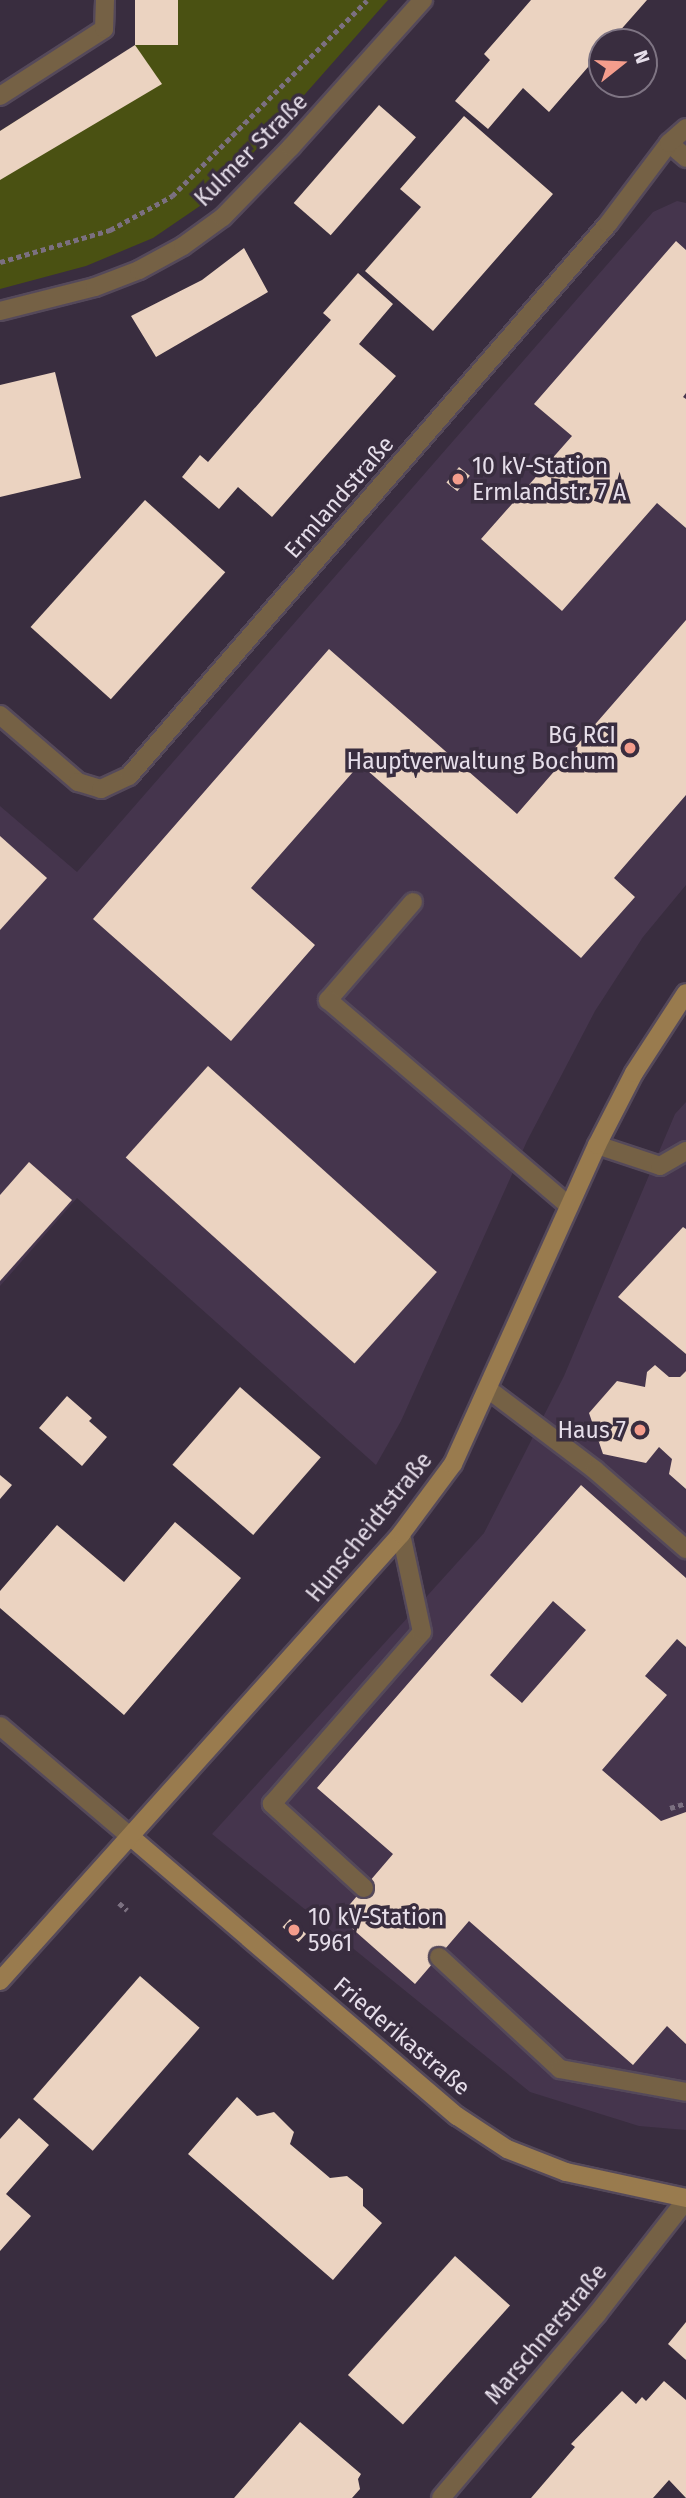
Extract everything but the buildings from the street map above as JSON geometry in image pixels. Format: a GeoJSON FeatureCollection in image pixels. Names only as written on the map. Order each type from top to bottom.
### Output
{"type":"FeatureCollection","features":[{"type":"Feature","properties":{"kind":"street"},"geometry":{"type":"LineString","coordinates":[[0,96],[104,29],[105,0]]}},
{"type":"Feature","properties":{"kind":"street","name":"Kulmer Straße"},"geometry":{"type":"LineString","coordinates":[[0,311],[95,287],[139,270],[183,246],[223,216],[272,167],[423,0]]}},
{"type":"Feature","properties":{"kind":"street","name":"Ermlandstraße"},"geometry":{"type":"LineString","coordinates":[[0,715],[78,782],[101,789],[130,776],[608,224],[669,143],[686,128]]}},
{"type":"Feature","properties":{"kind":"street"},"geometry":{"type":"LineString","coordinates":[[669,143],[686,158]]}},
{"type":"Feature","properties":{"kind":"street"},"geometry":{"type":"LineString","coordinates":[[413,902],[328,1000],[569,1206]]}},
{"type":"Feature","properties":{"kind":"street","name":"Hunscheidtstraße"},"geometry":{"type":"LineString","coordinates":[[0,1981],[401,1534],[453,1464],[597,1144],[634,1073],[686,993]]}},
{"type":"Feature","properties":{"kind":"street"},"geometry":{"type":"LineString","coordinates":[[597,1144],[660,1166],[686,1151]]}},
{"type":"Feature","properties":{"kind":"street"},"geometry":{"type":"LineString","coordinates":[[488,1389],[595,1470],[686,1549]]}},
{"type":"Feature","properties":{"kind":"street"},"geometry":{"type":"LineString","coordinates":[[364,1888],[272,1804],[422,1632],[401,1534]]}},
{"type":"Feature","properties":{"kind":"street","name":"Friederikastraße"},"geometry":{"type":"LineString","coordinates":[[0,1726],[457,2116],[507,2149],[566,2172],[686,2199]]}},
{"type":"Feature","properties":{"kind":"street"},"geometry":{"type":"LineString","coordinates":[[439,1956],[560,2069],[686,2092]]}},
{"type":"Feature","properties":{"kind":"street","name":"Marschnerstraße"},"geometry":{"type":"LineString","coordinates":[[441,2498],[597,2314],[686,2199]]}},
{"type":"Feature","properties":{"kind":"path"},"geometry":{"type":"LineString","coordinates":[[0,262],[110,230],[172,196],[367,0]]}},
{"type":"Feature","properties":{"kind":"path"},"geometry":{"type":"LineString","coordinates":[[670,1808],[686,1803]]}},
{"type":"Feature","properties":{"kind":"shaded area"},"geometry":{"type":"Polygon","coordinates":[[[677,201],[686,203],[686,885],[643,937],[595,1011],[527,1141],[401,1421],[376,1465],[77,1198],[0,1286],[0,806],[77,872],[653,212],[677,201]]]}},
{"type":"Feature","properties":{"kind":"shaded area"},"geometry":{"type":"Polygon","coordinates":[[[686,1102],[686,2130],[639,2126],[530,2092],[212,1834],[484,1533],[564,1376],[675,1114],[686,1102]]]}},
{"type":"Feature","properties":{"kind":"green space"},"geometry":{"type":"Polygon","coordinates":[[[135,0],[388,0],[216,195],[153,238],[86,266],[0,289],[0,131],[135,46],[135,0]]]}},
{"type":"Feature","properties":{"kind":"place","name":"10 kV-Station Ermlandstr. 7 A"},"geometry":{"type":"Point","coordinates":[458,479]}},
{"type":"Feature","properties":{"kind":"place","name":"BG RCI Hauptverwaltung Bochum"},"geometry":{"type":"Point","coordinates":[630,748]}},
{"type":"Feature","properties":{"kind":"place","name":"Haus 7"},"geometry":{"type":"Point","coordinates":[640,1430]}},
{"type":"Feature","properties":{"kind":"place","name":"10 kV-Station 5961"},"geometry":{"type":"Point","coordinates":[294,1930]}}]}
